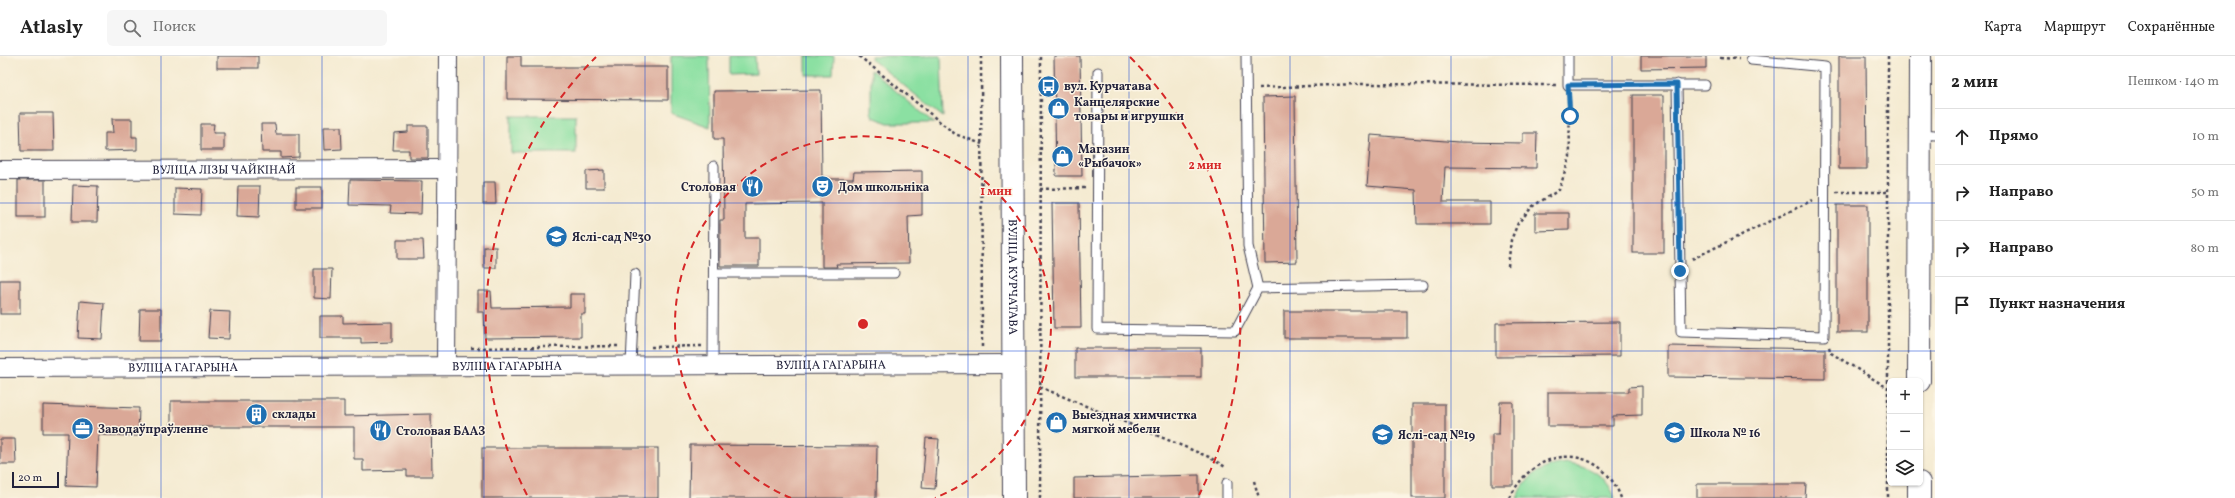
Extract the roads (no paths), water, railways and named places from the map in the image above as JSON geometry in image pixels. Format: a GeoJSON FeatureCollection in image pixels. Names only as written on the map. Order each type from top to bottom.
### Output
{"type":"FeatureCollection","features":[{"type":"Feature","properties":{"kind":"street"},"geometry":{"type":"LineString","coordinates":[[446,366],[448,56]]}},
{"type":"Feature","properties":{"kind":"street","name":"ВУЛІЦА КУРЧАТАВА"},"geometry":{"type":"LineString","coordinates":[[1012,56],[1014,498]]}},
{"type":"Feature","properties":{"kind":"street"},"geometry":{"type":"LineString","coordinates":[[1919,378],[1927,134],[1920,56]]}},
{"type":"Feature","properties":{"kind":"street","name":"ВУЛІЦА ЛІЗЫ ЧАЙКІНАЙ"},"geometry":{"type":"LineString","coordinates":[[0,170],[447,169]]}},
{"type":"Feature","properties":{"kind":"street","name":"ВУЛІЦА ГАГАРЫНА"},"geometry":{"type":"LineString","coordinates":[[0,368],[1013,364]]}},
{"type":"Feature","properties":{"kind":"street"},"geometry":{"type":"LineString","coordinates":[[1919,486],[1919,498]]}},
{"type":"Feature","properties":{"kind":"lane"},"geometry":{"type":"LineString","coordinates":[[1098,72],[1097,329],[1235,331],[1258,288],[1248,246],[1246,56]]}},
{"type":"Feature","properties":{"kind":"lane"},"geometry":{"type":"LineString","coordinates":[[1568,56],[1568,85],[1705,85]]}},
{"type":"Feature","properties":{"kind":"lane"},"geometry":{"type":"LineString","coordinates":[[1677,84],[1681,332],[1824,336],[1826,195],[1825,67],[1751,60]]}},
{"type":"Feature","properties":{"kind":"lane"},"geometry":{"type":"LineString","coordinates":[[713,365],[714,166]]}},
{"type":"Feature","properties":{"kind":"lane"},"geometry":{"type":"LineString","coordinates":[[714,273],[894,273]]}},
{"type":"Feature","properties":{"kind":"lane"},"geometry":{"type":"LineString","coordinates":[[631,365],[635,274]]}},
{"type":"Feature","properties":{"kind":"lane"},"geometry":{"type":"LineString","coordinates":[[1258,288],[1423,285]]}},
{"type":"Feature","properties":{"kind":"lane"},"geometry":{"type":"LineString","coordinates":[[1227,483],[1227,498]]}},
{"type":"Feature","properties":{"kind":"place","name":"вул. Курчатава"},"geometry":{"type":"Point","coordinates":[1048,86]}},
{"type":"Feature","properties":{"kind":"place","name":"Канцелярские товары и игрушки"},"geometry":{"type":"Point","coordinates":[1059,109]}},
{"type":"Feature","properties":{"kind":"place","name":"Магазин «Рыбачок»"},"geometry":{"type":"Point","coordinates":[1063,156]}},
{"type":"Feature","properties":{"kind":"place","name":"Столовая"},"geometry":{"type":"Point","coordinates":[752,187]}},
{"type":"Feature","properties":{"kind":"place","name":"Дом школьніка"},"geometry":{"type":"Point","coordinates":[823,187]}},
{"type":"Feature","properties":{"kind":"place","name":"Яслі-сад №30"},"geometry":{"type":"Point","coordinates":[557,237]}},
{"type":"Feature","properties":{"kind":"place","name":"склады"},"geometry":{"type":"Point","coordinates":[257,414]}},
{"type":"Feature","properties":{"kind":"place","name":"Выездная химчистка мягкой мебели"},"geometry":{"type":"Point","coordinates":[1056,422]}},
{"type":"Feature","properties":{"kind":"place","name":"Заводаўпраўленне"},"geometry":{"type":"Point","coordinates":[83,429]}},
{"type":"Feature","properties":{"kind":"place","name":"Столовая БААЗ"},"geometry":{"type":"Point","coordinates":[380,431]}},
{"type":"Feature","properties":{"kind":"place","name":"Школа № 16"},"geometry":{"type":"Point","coordinates":[1675,433]}},
{"type":"Feature","properties":{"kind":"place","name":"Яслі-сад №19"},"geometry":{"type":"Point","coordinates":[1382,435]}}]}
